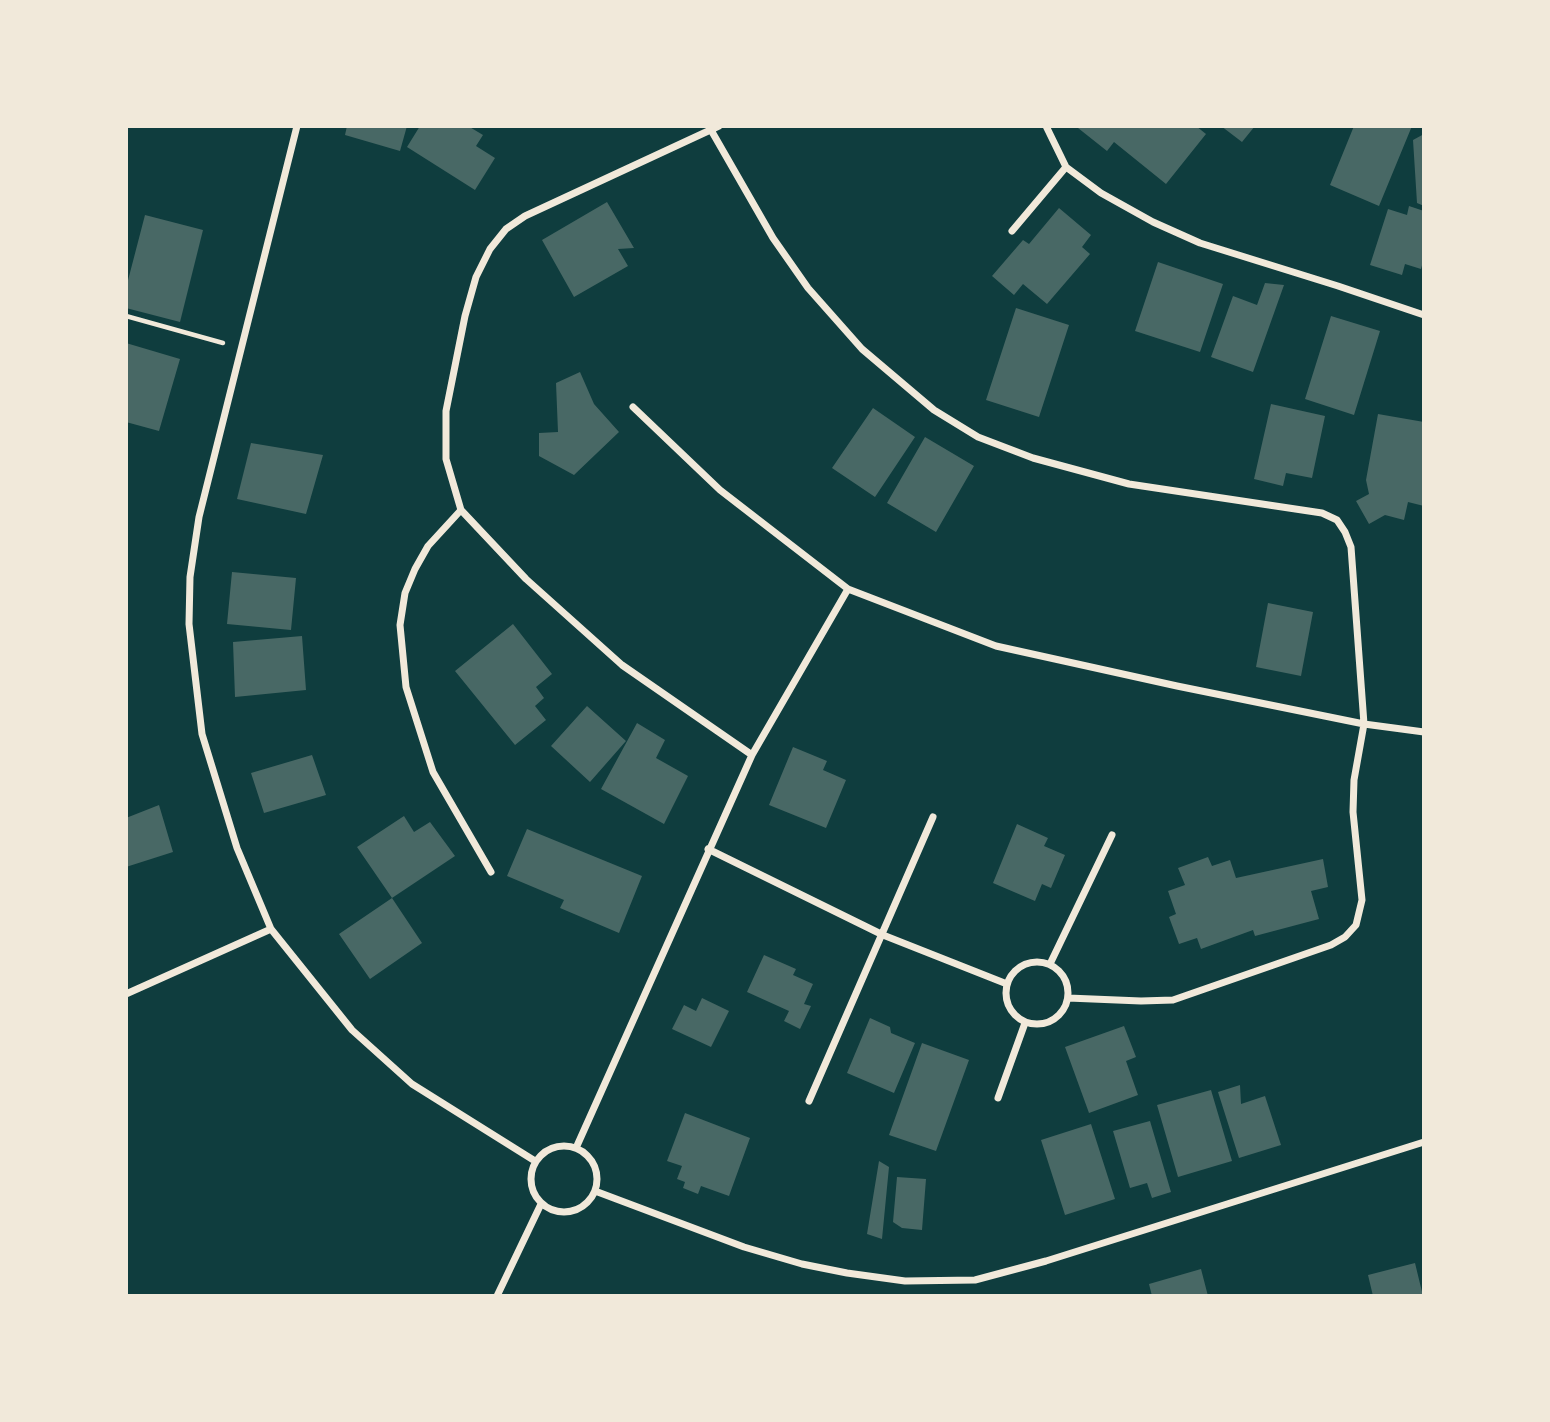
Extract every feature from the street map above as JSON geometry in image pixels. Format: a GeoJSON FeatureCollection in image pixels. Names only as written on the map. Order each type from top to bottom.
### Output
{"type":"FeatureCollection","features":[{"type":"Feature","properties":{"kind":"street"},"geometry":{"type":"LineString","coordinates":[[297,126],[199,517],[190,577],[189,624],[202,734],[237,848],[271,929],[352,1030],[412,1084],[535,1161]]}},
{"type":"Feature","properties":{"kind":"street"},"geometry":{"type":"LineString","coordinates":[[1046,126],[1066,167],[1101,193],[1153,222],[1200,243],[1424,315]]}},
{"type":"Feature","properties":{"kind":"street"},"geometry":{"type":"LineString","coordinates":[[751,755],[622,665],[526,579],[461,510],[446,459],[446,411],[464,316],[476,277],[490,249],[506,229],[525,216],[715,128],[773,237],[807,288],[862,349],[934,410],[978,437],[1033,458],[1129,484],[1322,513],[1337,520],[1351,547],[1364,724],[1354,780],[1353,812],[1362,900],[1356,925],[1345,937],[1331,944],[1173,1000],[1068,998]]}},
{"type":"Feature","properties":{"kind":"street"},"geometry":{"type":"LineString","coordinates":[[1012,231],[1066,167]]}},
{"type":"Feature","properties":{"kind":"street"},"geometry":{"type":"LineString","coordinates":[[633,407],[720,490],[848,589],[996,646],[1364,724],[1424,732]]}},
{"type":"Feature","properties":{"kind":"street"},"geometry":{"type":"LineString","coordinates":[[461,510],[428,546],[405,593],[400,625],[405,687],[433,772],[491,872]]}},
{"type":"Feature","properties":{"kind":"street"},"geometry":{"type":"LineString","coordinates":[[576,1148],[751,755],[848,589]]}},
{"type":"Feature","properties":{"kind":"street"},"geometry":{"type":"LineString","coordinates":[[809,1101],[933,817]]}},
{"type":"Feature","properties":{"kind":"street"},"geometry":{"type":"LineString","coordinates":[[1050,964],[1112,835]]}},
{"type":"Feature","properties":{"kind":"street"},"geometry":{"type":"LineString","coordinates":[[708,849],[883,935],[1007,984]]}},
{"type":"Feature","properties":{"kind":"street"},"geometry":{"type":"LineString","coordinates":[[126,993],[271,929]]}},
{"type":"Feature","properties":{"kind":"street"},"geometry":{"type":"LineString","coordinates":[[1037,961],[1050,964],[1059,970],[1065,978],[1068,998],[1063,1011],[1053,1021],[1039,1025],[1025,1023],[1015,1016],[1008,1007],[1005,995],[1013,972],[1024,964],[1037,961]]}},
{"type":"Feature","properties":{"kind":"street"},"geometry":{"type":"LineString","coordinates":[[998,1098],[1025,1023]]}},
{"type":"Feature","properties":{"kind":"street"},"geometry":{"type":"LineString","coordinates":[[595,1191],[744,1247],[802,1264],[905,1280],[975,1280],[1059,1257],[1424,1142]]}},
{"type":"Feature","properties":{"kind":"street"},"geometry":{"type":"LineString","coordinates":[[558,1146],[576,1148],[585,1153],[596,1170],[595,1191],[584,1206],[576,1211],[567,1213],[549,1210],[532,1192],[530,1176],[535,1161],[541,1154],[558,1146]]}},
{"type":"Feature","properties":{"kind":"street"},"geometry":{"type":"LineString","coordinates":[[497,1296],[541,1204]]}},
{"type":"Feature","properties":{"kind":"path"},"geometry":{"type":"LineString","coordinates":[[126,316],[241,348]]}},
{"type":"Feature","properties":{"kind":"building"},"geometry":{"type":"Polygon","coordinates":[[[347,126],[407,126],[400,151],[345,135],[347,126]]]}},
{"type":"Feature","properties":{"kind":"building"},"geometry":{"type":"Polygon","coordinates":[[[420,126],[468,126],[483,135],[476,146],[495,158],[475,190],[407,147],[420,126]]]}},
{"type":"Feature","properties":{"kind":"building"},"geometry":{"type":"Polygon","coordinates":[[[1196,126],[1206,134],[1166,184],[1114,142],[1107,151],[1078,128],[1196,126]]]}},
{"type":"Feature","properties":{"kind":"building"},"geometry":{"type":"Polygon","coordinates":[[[1221,126],[1255,126],[1242,142],[1221,126]]]}},
{"type":"Feature","properties":{"kind":"building"},"geometry":{"type":"Polygon","coordinates":[[[1354,126],[1412,126],[1379,206],[1330,185],[1354,126]]]}},
{"type":"Feature","properties":{"kind":"building"},"geometry":{"type":"Polygon","coordinates":[[[1424,134],[1424,206],[1417,203],[1413,140],[1424,134]]]}},
{"type":"Feature","properties":{"kind":"building"},"geometry":{"type":"Polygon","coordinates":[[[607,202],[634,248],[618,249],[628,266],[574,297],[542,240],[607,202]]]}},
{"type":"Feature","properties":{"kind":"building"},"geometry":{"type":"Polygon","coordinates":[[[1409,206],[1424,211],[1424,258],[1421,269],[1405,264],[1402,275],[1370,265],[1388,209],[1407,215],[1409,206]]]}},
{"type":"Feature","properties":{"kind":"building"},"geometry":{"type":"Polygon","coordinates":[[[1059,208],[1091,235],[1082,247],[1090,254],[1047,304],[1023,284],[1014,295],[992,276],[1023,240],[1029,244],[1059,208]]]}},
{"type":"Feature","properties":{"kind":"building"},"geometry":{"type":"Polygon","coordinates":[[[145,215],[203,230],[180,322],[126,308],[126,288],[145,215]]]}},
{"type":"Feature","properties":{"kind":"building"},"geometry":{"type":"Polygon","coordinates":[[[1158,262],[1223,284],[1200,352],[1135,331],[1158,262]]]}},
{"type":"Feature","properties":{"kind":"building"},"geometry":{"type":"Polygon","coordinates":[[[1265,283],[1284,285],[1253,372],[1211,357],[1233,296],[1257,305],[1265,283]]]}},
{"type":"Feature","properties":{"kind":"building"},"geometry":{"type":"Polygon","coordinates":[[[1016,308],[1069,325],[1039,417],[986,400],[1016,308]]]}},
{"type":"Feature","properties":{"kind":"building"},"geometry":{"type":"Polygon","coordinates":[[[1331,316],[1380,331],[1354,415],[1305,399],[1331,316]]]}},
{"type":"Feature","properties":{"kind":"building"},"geometry":{"type":"Polygon","coordinates":[[[126,343],[180,359],[159,431],[126,422],[126,343]]]}},
{"type":"Feature","properties":{"kind":"building"},"geometry":{"type":"Polygon","coordinates":[[[580,372],[594,404],[619,432],[574,475],[539,456],[539,433],[558,432],[556,383],[580,372]]]}},
{"type":"Feature","properties":{"kind":"building"},"geometry":{"type":"Polygon","coordinates":[[[1271,404],[1325,416],[1312,478],[1286,473],[1283,486],[1254,479],[1271,404]]]}},
{"type":"Feature","properties":{"kind":"building"},"geometry":{"type":"Polygon","coordinates":[[[873,408],[915,437],[875,497],[832,468],[873,408]]]}},
{"type":"Feature","properties":{"kind":"building"},"geometry":{"type":"Polygon","coordinates":[[[1378,414],[1424,422],[1424,506],[1408,502],[1404,520],[1385,515],[1369,524],[1356,501],[1369,494],[1366,480],[1378,414]]]}},
{"type":"Feature","properties":{"kind":"building"},"geometry":{"type":"Polygon","coordinates":[[[925,437],[974,466],[936,532],[887,503],[925,437]]]}},
{"type":"Feature","properties":{"kind":"building"},"geometry":{"type":"Polygon","coordinates":[[[251,443],[323,455],[306,514],[237,499],[251,443]]]}},
{"type":"Feature","properties":{"kind":"building"},"geometry":{"type":"Polygon","coordinates":[[[232,572],[296,578],[291,630],[227,624],[232,572]]]}},
{"type":"Feature","properties":{"kind":"building"},"geometry":{"type":"Polygon","coordinates":[[[1268,603],[1313,612],[1301,676],[1256,667],[1268,603]]]}},
{"type":"Feature","properties":{"kind":"building"},"geometry":{"type":"Polygon","coordinates":[[[513,624],[552,674],[536,687],[544,698],[535,706],[546,720],[515,745],[455,671],[513,624]]]}},
{"type":"Feature","properties":{"kind":"building"},"geometry":{"type":"Polygon","coordinates":[[[302,636],[306,690],[235,697],[233,642],[302,636]]]}},
{"type":"Feature","properties":{"kind":"building"},"geometry":{"type":"Polygon","coordinates":[[[587,706],[626,741],[590,782],[551,746],[587,706]]]}},
{"type":"Feature","properties":{"kind":"building"},"geometry":{"type":"Polygon","coordinates":[[[637,723],[665,740],[656,758],[688,776],[664,824],[601,789],[637,723]]]}},
{"type":"Feature","properties":{"kind":"building"},"geometry":{"type":"Polygon","coordinates":[[[793,747],[827,761],[823,770],[846,780],[826,828],[769,805],[793,747]]]}},
{"type":"Feature","properties":{"kind":"building"},"geometry":{"type":"Polygon","coordinates":[[[312,755],[326,795],[264,813],[251,773],[312,755]]]}},
{"type":"Feature","properties":{"kind":"building"},"geometry":{"type":"Polygon","coordinates":[[[159,805],[173,852],[126,867],[126,818],[159,805]]]}},
{"type":"Feature","properties":{"kind":"building"},"geometry":{"type":"Polygon","coordinates":[[[404,816],[414,832],[430,822],[455,856],[392,898],[357,847],[404,816]]]}},
{"type":"Feature","properties":{"kind":"building"},"geometry":{"type":"Polygon","coordinates":[[[1017,824],[1048,838],[1044,846],[1065,855],[1051,888],[1042,884],[1035,901],[993,883],[1017,824]]]}},
{"type":"Feature","properties":{"kind":"building"},"geometry":{"type":"Polygon","coordinates":[[[527,829],[642,876],[619,933],[560,908],[564,900],[507,876],[527,829]]]}},
{"type":"Feature","properties":{"kind":"building"},"geometry":{"type":"Polygon","coordinates":[[[1208,857],[1212,866],[1230,860],[1236,878],[1323,859],[1328,887],[1311,891],[1319,919],[1255,936],[1253,930],[1201,949],[1197,938],[1179,944],[1169,917],[1176,914],[1168,891],[1185,885],[1178,868],[1208,857]]]}},
{"type":"Feature","properties":{"kind":"building"},"geometry":{"type":"Polygon","coordinates":[[[392,898],[422,943],[370,979],[339,934],[392,898]]]}},
{"type":"Feature","properties":{"kind":"building"},"geometry":{"type":"Polygon","coordinates":[[[764,955],[796,969],[793,975],[813,984],[804,1004],[811,1006],[800,1029],[784,1021],[789,1011],[747,992],[764,955]]]}},
{"type":"Feature","properties":{"kind":"building"},"geometry":{"type":"Polygon","coordinates":[[[702,998],[729,1011],[711,1047],[672,1029],[684,1005],[696,1011],[702,998]]]}},
{"type":"Feature","properties":{"kind":"building"},"geometry":{"type":"Polygon","coordinates":[[[870,1018],[890,1027],[891,1033],[915,1043],[894,1093],[847,1073],[870,1018]]]}},
{"type":"Feature","properties":{"kind":"building"},"geometry":{"type":"Polygon","coordinates":[[[1124,1026],[1136,1057],[1126,1061],[1138,1095],[1089,1113],[1065,1047],[1124,1026]]]}},
{"type":"Feature","properties":{"kind":"building"},"geometry":{"type":"Polygon","coordinates":[[[922,1043],[969,1060],[936,1151],[889,1135],[922,1043]]]}},
{"type":"Feature","properties":{"kind":"building"},"geometry":{"type":"Polygon","coordinates":[[[1240,1085],[1241,1104],[1265,1096],[1281,1145],[1239,1158],[1218,1092],[1240,1085]]]}},
{"type":"Feature","properties":{"kind":"building"},"geometry":{"type":"Polygon","coordinates":[[[1211,1090],[1232,1161],[1178,1177],[1157,1105],[1211,1090]]]}},
{"type":"Feature","properties":{"kind":"building"},"geometry":{"type":"Polygon","coordinates":[[[685,1113],[750,1138],[729,1196],[701,1186],[698,1194],[683,1188],[685,1182],[677,1179],[682,1166],[667,1161],[685,1113]]]}},
{"type":"Feature","properties":{"kind":"building"},"geometry":{"type":"Polygon","coordinates":[[[1150,1121],[1171,1192],[1152,1198],[1147,1183],[1130,1188],[1113,1131],[1150,1121]]]}},
{"type":"Feature","properties":{"kind":"building"},"geometry":{"type":"Polygon","coordinates":[[[1091,1124],[1115,1199],[1065,1215],[1041,1140],[1091,1124]]]}},
{"type":"Feature","properties":{"kind":"building"},"geometry":{"type":"Polygon","coordinates":[[[879,1161],[889,1167],[882,1239],[867,1234],[879,1161]]]}},
{"type":"Feature","properties":{"kind":"building"},"geometry":{"type":"Polygon","coordinates":[[[897,1177],[926,1179],[922,1230],[902,1228],[893,1222],[897,1177]]]}},
{"type":"Feature","properties":{"kind":"building"},"geometry":{"type":"Polygon","coordinates":[[[1415,1263],[1423,1296],[1373,1296],[1368,1275],[1415,1263]]]}},
{"type":"Feature","properties":{"kind":"building"},"geometry":{"type":"Polygon","coordinates":[[[1201,1269],[1208,1296],[1152,1296],[1149,1284],[1201,1269]]]}}]}
